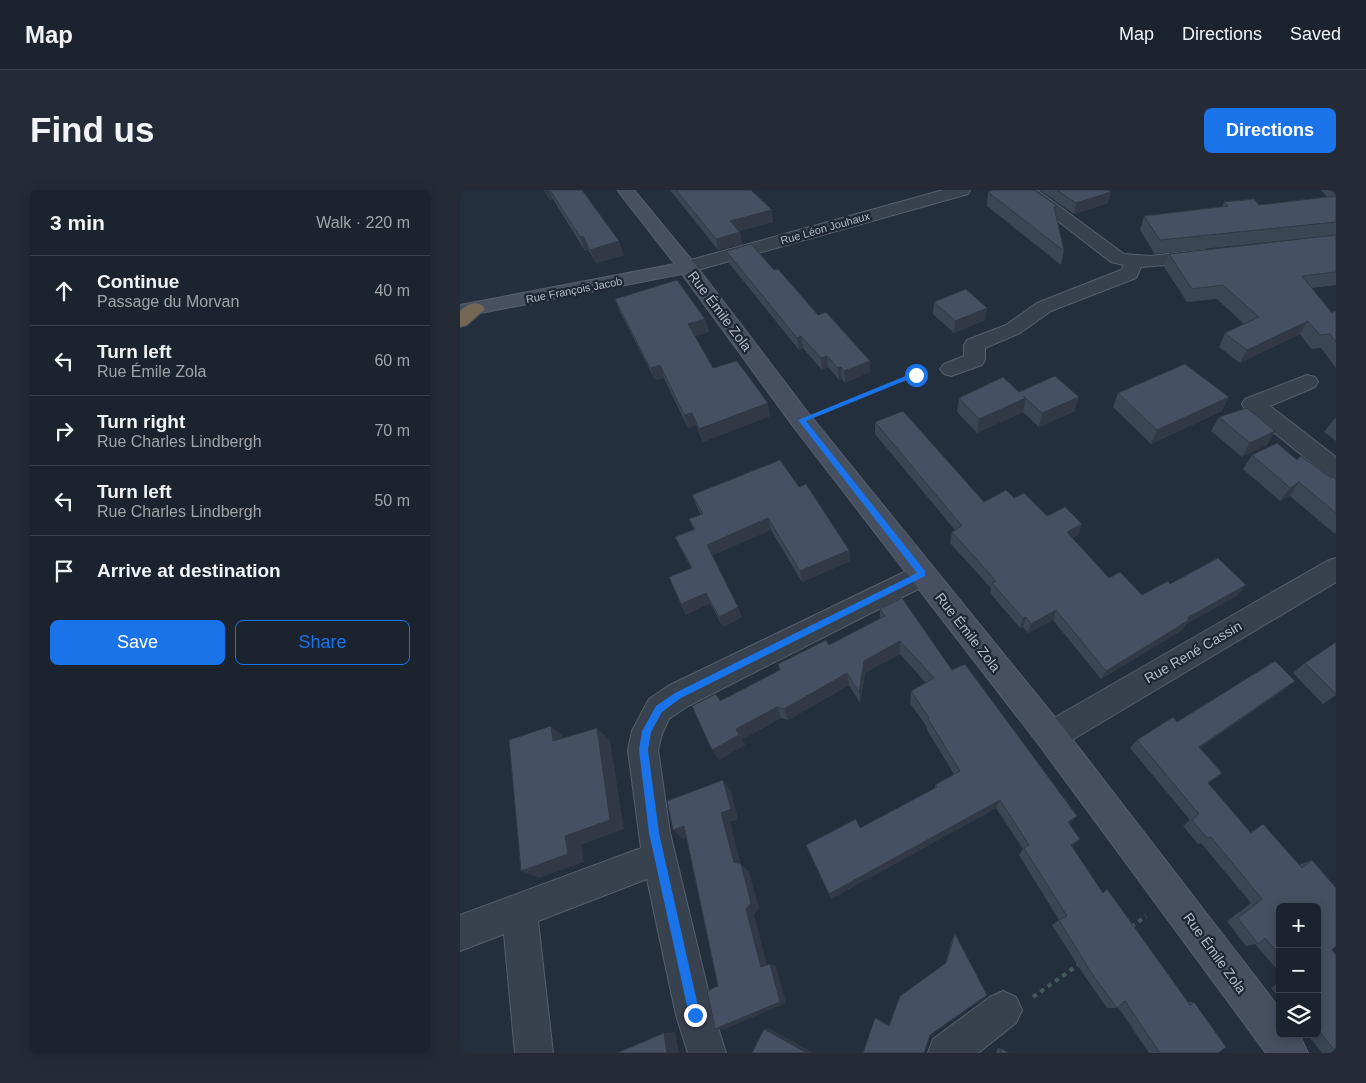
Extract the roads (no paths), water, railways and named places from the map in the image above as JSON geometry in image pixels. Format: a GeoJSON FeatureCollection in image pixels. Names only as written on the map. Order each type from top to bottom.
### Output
{"type":"FeatureCollection","features":[{"type":"Feature","properties":{"kind":"street","name":"Rue Émile Zola"},"geometry":{"type":"LineString","coordinates":[[625,190],[687,267],[801,420],[1051,736],[1289,1053]]}},
{"type":"Feature","properties":{"kind":"street","name":"Rue Léon Jouhaux"},"geometry":{"type":"LineString","coordinates":[[687,267],[962,190]]}},
{"type":"Feature","properties":{"kind":"street"},"geometry":{"type":"LineString","coordinates":[[1026,190],[1118,258],[1134,262],[1218,254]]}},
{"type":"Feature","properties":{"kind":"street"},"geometry":{"type":"LineString","coordinates":[[951,369],[975,360],[974,345],[1013,329],[1044,307],[1129,274],[1134,262]]}},
{"type":"Feature","properties":{"kind":"street","name":"Rue François Jacob"},"geometry":{"type":"LineString","coordinates":[[465,314],[687,267]]}},
{"type":"Feature","properties":{"kind":"street"},"geometry":{"type":"LineString","coordinates":[[1307,382],[1253,404],[1336,470]]}},
{"type":"Feature","properties":{"kind":"street","name":"Rue René Cassin"},"geometry":{"type":"LineString","coordinates":[[1051,736],[1336,569]]}},
{"type":"Feature","properties":{"kind":"street"},"geometry":{"type":"LineString","coordinates":[[707,1053],[695,1015],[654,833],[643,750],[647,731],[659,709],[678,696],[923,574]]}},
{"type":"Feature","properties":{"kind":"street"},"geometry":{"type":"LineString","coordinates":[[460,933],[660,857]]}},
{"type":"Feature","properties":{"kind":"street"},"geometry":{"type":"LineString","coordinates":[[519,910],[534,1053]]}},
{"type":"Feature","properties":{"kind":"street"},"geometry":{"type":"LineString","coordinates":[[947,1053],[1003,1010]]}}]}
